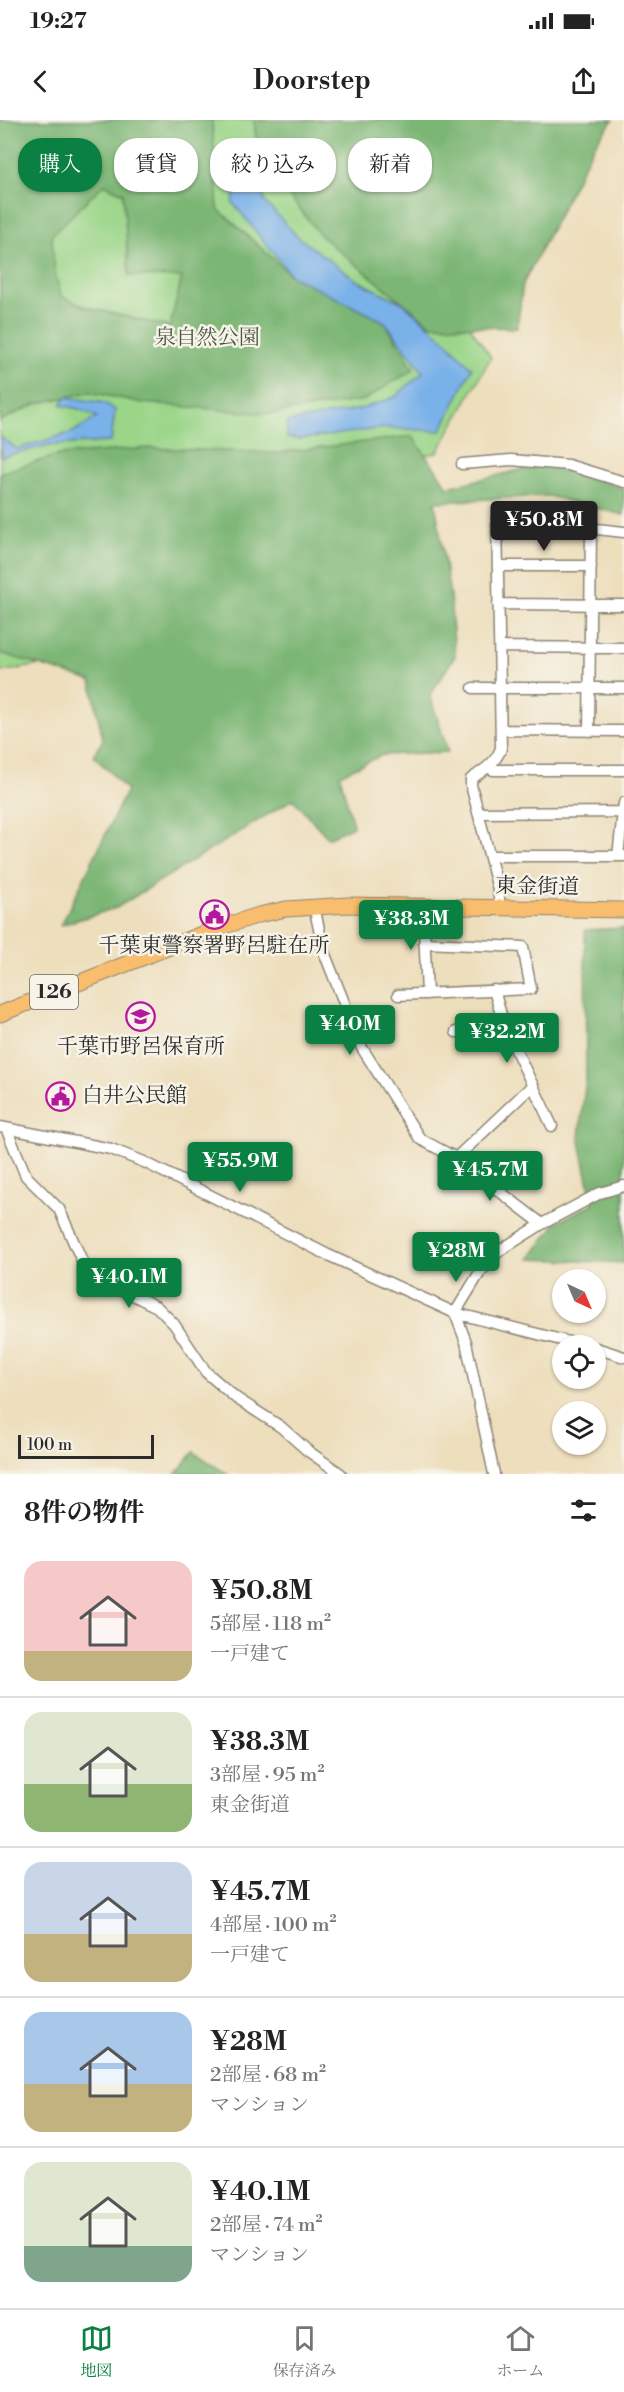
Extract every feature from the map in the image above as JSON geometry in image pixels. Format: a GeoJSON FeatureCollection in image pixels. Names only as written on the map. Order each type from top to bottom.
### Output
{"type":"FeatureCollection","features":[{"type":"Feature","properties":{"kind":"highway","name":"東金街道"},"geometry":{"type":"LineString","coordinates":[[0,1014],[236,921],[286,909],[314,906],[624,910]]}},
{"type":"Feature","properties":{"kind":"street"},"geometry":{"type":"LineString","coordinates":[[462,464],[511,460],[568,465],[624,482]]}},
{"type":"Feature","properties":{"kind":"street"},"geometry":{"type":"LineString","coordinates":[[500,907],[490,856],[471,785],[471,779],[488,767],[498,756],[501,748],[497,518],[624,532]]}},
{"type":"Feature","properties":{"kind":"street"},"geometry":{"type":"LineString","coordinates":[[589,731],[591,528]]}},
{"type":"Feature","properties":{"kind":"street"},"geometry":{"type":"LineString","coordinates":[[498,566],[591,566]]}},
{"type":"Feature","properties":{"kind":"street"},"geometry":{"type":"LineString","coordinates":[[498,604],[624,605]]}},
{"type":"Feature","properties":{"kind":"street"},"geometry":{"type":"LineString","coordinates":[[500,647],[624,648]]}},
{"type":"Feature","properties":{"kind":"street"},"geometry":{"type":"LineString","coordinates":[[473,688],[624,688]]}},
{"type":"Feature","properties":{"kind":"street"},"geometry":{"type":"LineString","coordinates":[[502,730],[624,731]]}},
{"type":"Feature","properties":{"kind":"street"},"geometry":{"type":"LineString","coordinates":[[488,767],[493,770],[624,770]]}},
{"type":"Feature","properties":{"kind":"street"},"geometry":{"type":"LineString","coordinates":[[478,813],[623,807],[621,856],[490,856]]}},
{"type":"Feature","properties":{"kind":"street"},"geometry":{"type":"LineString","coordinates":[[314,906],[324,952],[362,1048],[420,1139],[456,1158],[542,1224]]}},
{"type":"Feature","properties":{"kind":"street"},"geometry":{"type":"LineString","coordinates":[[423,907],[427,994]]}},
{"type":"Feature","properties":{"kind":"street"},"geometry":{"type":"LineString","coordinates":[[398,995],[531,989],[524,947],[424,943]]}},
{"type":"Feature","properties":{"kind":"street"},"geometry":{"type":"LineString","coordinates":[[494,990],[504,1025],[552,1126]]}},
{"type":"Feature","properties":{"kind":"street"},"geometry":{"type":"LineString","coordinates":[[456,1032],[504,1025]]}},
{"type":"Feature","properties":{"kind":"street"},"geometry":{"type":"LineString","coordinates":[[456,1158],[533,1085]]}},
{"type":"Feature","properties":{"kind":"street"},"geometry":{"type":"LineString","coordinates":[[3,1128],[100,1146],[144,1162],[328,1255],[455,1313],[552,1338]]}},
{"type":"Feature","properties":{"kind":"street"},"geometry":{"type":"LineString","coordinates":[[3,1128],[26,1176],[59,1209],[87,1272],[157,1307],[174,1324],[206,1372],[236,1398],[280,1427],[308,1451],[341,1474]]}},
{"type":"Feature","properties":{"kind":"street"},"geometry":{"type":"LineString","coordinates":[[455,1313],[480,1272],[498,1251],[600,1193],[624,1186]]}},
{"type":"Feature","properties":{"kind":"street"},"geometry":{"type":"LineString","coordinates":[[455,1313],[466,1342],[494,1474]]}},
{"type":"Feature","properties":{"kind":"street"},"geometry":{"type":"LineString","coordinates":[[606,1351],[624,1357]]}},
{"type":"Feature","properties":{"kind":"green space","name":"泉自然公園"},"geometry":{"type":"Polygon","coordinates":[[[0,120],[339,120],[350,138],[348,138],[348,192],[383,192],[435,276],[491,357],[437,453],[416,456],[69,667],[39,665],[0,672],[0,120]]]}},
{"type":"Feature","properties":{"kind":"green space"},"geometry":{"type":"Polygon","coordinates":[[[0,120],[212,120],[210,192],[217,192],[218,209],[292,276],[385,322],[414,369],[364,400],[270,414],[143,403],[89,392],[36,404],[0,421],[0,120]],[[18,138],[18,192],[96,192],[52,235],[54,267],[61,296],[86,307],[170,327],[182,277],[129,276],[123,193],[121,192],[198,192],[198,138],[114,138],[114,189],[104,184],[102,186],[102,138],[18,138]]]}},
{"type":"Feature","properties":{"kind":"green space"},"geometry":{"type":"Polygon","coordinates":[[[254,120],[613,120],[595,144],[523,284],[517,328],[431,325],[322,237],[286,192],[336,192],[336,138],[256,138],[254,120]]]}},
{"type":"Feature","properties":{"kind":"green space"},"geometry":{"type":"Polygon","coordinates":[[[412,436],[448,487],[550,463],[624,489],[624,515],[548,496],[435,502],[450,595],[455,656],[430,695],[448,752],[382,755],[340,775],[353,826],[328,838],[293,799],[116,908],[61,925],[127,790],[93,755],[103,740],[91,681],[0,653],[0,473],[59,455],[150,448],[277,453],[412,436]]]}},
{"type":"Feature","properties":{"kind":"green space"},"geometry":{"type":"Polygon","coordinates":[[[624,928],[624,1263],[529,1259],[557,1222],[593,1204],[579,1137],[586,1078],[585,930],[624,928]]]}},
{"type":"Feature","properties":{"kind":"green space"},"geometry":{"type":"Polygon","coordinates":[[[194,1452],[227,1474],[176,1474],[194,1452]]]}},
{"type":"Feature","properties":{"kind":"water"},"geometry":{"type":"Polygon","coordinates":[[[234,192],[263,192],[264,201],[299,238],[358,281],[403,303],[442,337],[472,368],[441,431],[385,428],[302,439],[287,438],[287,422],[361,409],[395,397],[423,372],[385,322],[292,276],[233,203],[234,192]]]}},
{"type":"Feature","properties":{"kind":"water"},"geometry":{"type":"Polygon","coordinates":[[[66,397],[105,403],[115,410],[111,442],[49,445],[2,457],[1,437],[17,449],[73,432],[97,417],[79,409],[61,405],[66,397]]]}},
{"type":"Feature","properties":{"kind":"place","name":"千葉東警察署野呂駐在所"},"geometry":{"type":"Point","coordinates":[214,915]}},
{"type":"Feature","properties":{"kind":"place","name":"千葉市野呂保育所"},"geometry":{"type":"Point","coordinates":[141,1016]}},
{"type":"Feature","properties":{"kind":"place","name":"白井公民館"},"geometry":{"type":"Point","coordinates":[61,1096]}}]}
